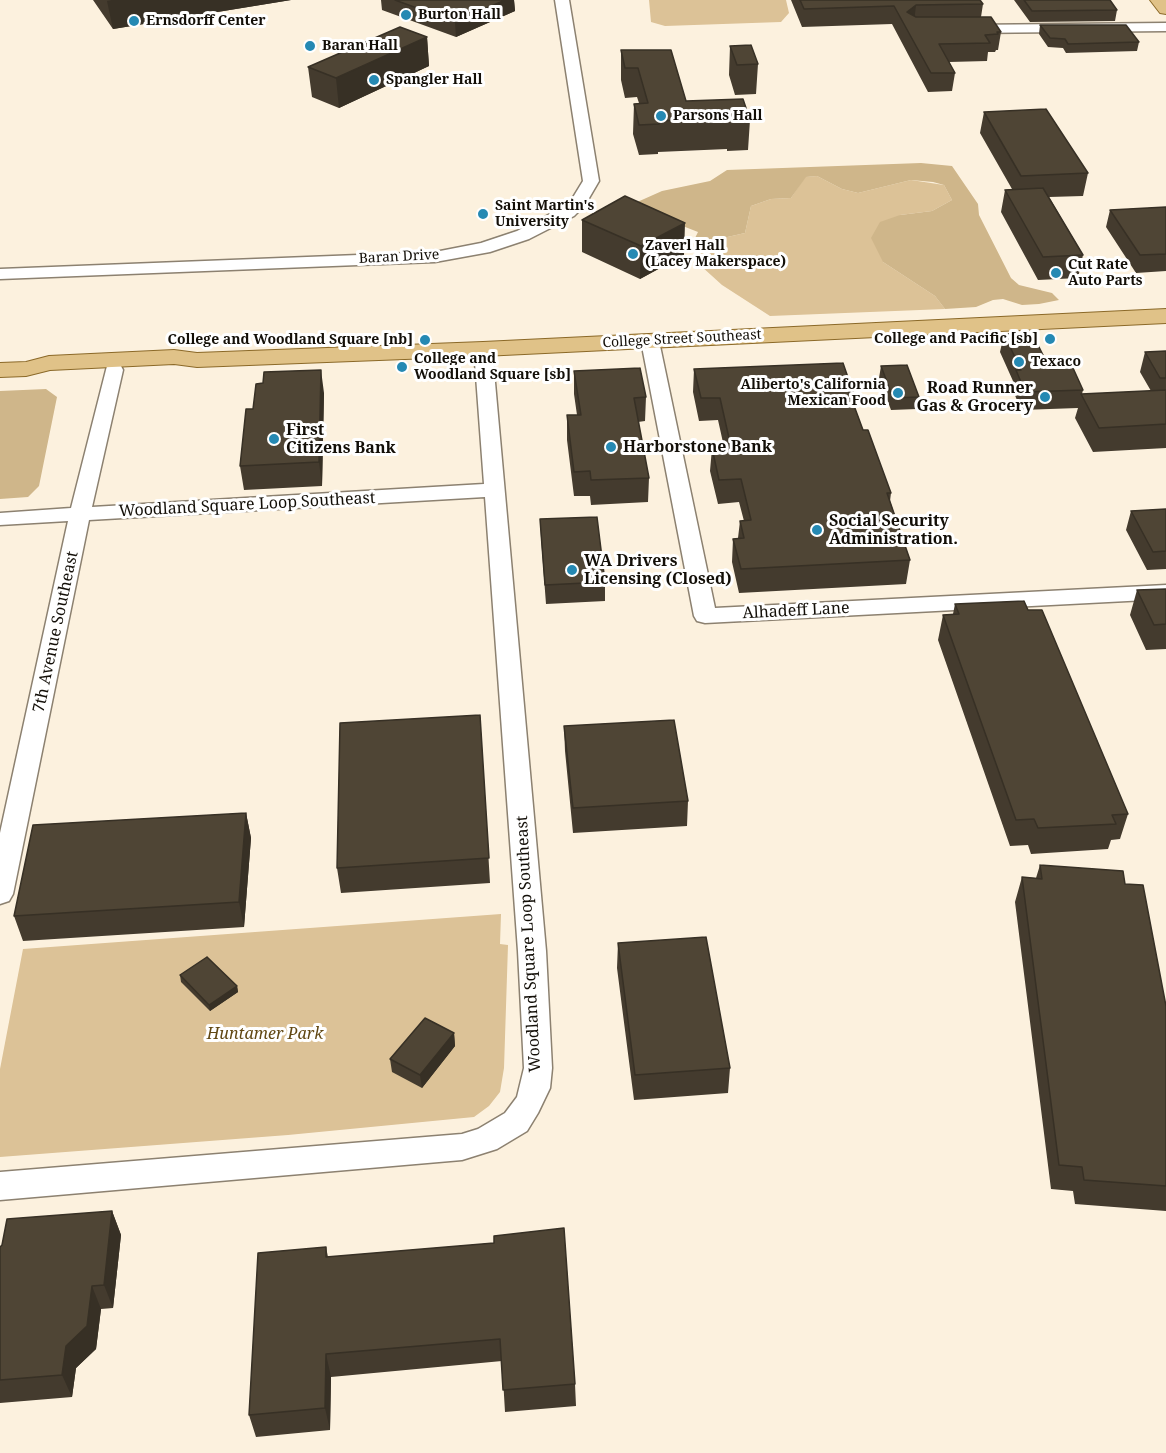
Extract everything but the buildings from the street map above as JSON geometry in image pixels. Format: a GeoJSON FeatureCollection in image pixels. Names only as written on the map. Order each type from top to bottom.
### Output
{"type":"FeatureCollection","features":[{"type":"Feature","properties":{"kind":"main road"},"geometry":{"type":"LineString","coordinates":[[1160,0],[1166,9]]}},
{"type":"Feature","properties":{"kind":"main road","name":"College Street Southeast"},"geometry":{"type":"LineString","coordinates":[[0,370],[26,369],[49,363],[174,357],[197,360],[483,349],[1166,316]]}},
{"type":"Feature","properties":{"kind":"main road","name":"College Street Southeast"},"geometry":{"type":"LineString","coordinates":[[26,369],[45,373],[171,367],[197,360]]}},
{"type":"Feature","properties":{"kind":"street","name":"Baran Drive"},"geometry":{"type":"LineString","coordinates":[[0,273],[435,257],[484,248],[523,235],[568,212],[579,202],[591,181],[562,0]]}},
{"type":"Feature","properties":{"kind":"street"},"geometry":{"type":"LineString","coordinates":[[956,28],[1166,27]]}},
{"type":"Feature","properties":{"kind":"street","name":"Alhadeff Lane"},"geometry":{"type":"LineString","coordinates":[[650,341],[705,616],[1166,592]]}},
{"type":"Feature","properties":{"kind":"street","name":"Woodland Square Loop Southeast"},"geometry":{"type":"LineString","coordinates":[[0,1186],[462,1147],[486,1140],[516,1122],[536,1088],[538,1068],[526,868],[483,349]]}},
{"type":"Feature","properties":{"kind":"street","name":"7th Avenue Southeast"},"geometry":{"type":"LineString","coordinates":[[0,894],[80,515],[114,370]]}},
{"type":"Feature","properties":{"kind":"street","name":"Woodland Square Loop Southeast"},"geometry":{"type":"LineString","coordinates":[[0,519],[493,490]]}},
{"type":"Feature","properties":{"kind":"green space"},"geometry":{"type":"Polygon","coordinates":[[[649,0],[786,0],[789,13],[781,22],[665,26],[651,22],[649,0]]]}},
{"type":"Feature","properties":{"kind":"green space"},"geometry":{"type":"Polygon","coordinates":[[[817,176],[842,189],[858,193],[911,180],[944,185],[952,200],[932,211],[900,215],[883,262],[935,296],[945,309],[770,316],[722,285],[695,258],[700,250],[723,238],[745,233],[751,206],[771,199],[791,198],[805,177],[817,176]]]}},
{"type":"Feature","properties":{"kind":"green space","name":"Huntamer Park"},"geometry":{"type":"Polygon","coordinates":[[[501,914],[500,944],[508,945],[504,1068],[500,1092],[489,1106],[474,1117],[288,1135],[0,1157],[0,1069],[23,949],[501,914]]]}},
{"type":"Feature","properties":{"kind":"shaded area"},"geometry":{"type":"Polygon","coordinates":[[[921,163],[952,166],[978,204],[979,215],[1011,278],[1019,285],[1052,293],[1059,300],[1022,305],[1003,299],[993,300],[976,307],[945,309],[935,296],[883,262],[871,238],[880,222],[900,215],[932,211],[952,200],[944,185],[933,182],[911,180],[858,193],[842,189],[817,176],[806,177],[791,198],[771,199],[751,206],[745,233],[723,238],[700,250],[693,242],[698,232],[647,212],[635,203],[662,191],[710,181],[727,170],[921,163]]]}},
{"type":"Feature","properties":{"kind":"shaded area"},"geometry":{"type":"Polygon","coordinates":[[[46,389],[57,397],[39,486],[28,497],[0,499],[0,391],[46,389]]]}},
{"type":"Feature","properties":{"kind":"place","name":"Burton Hall"},"geometry":{"type":"Point","coordinates":[406,15]}},
{"type":"Feature","properties":{"kind":"place","name":"Ernsdorff Center"},"geometry":{"type":"Point","coordinates":[134,21]}},
{"type":"Feature","properties":{"kind":"place","name":"Baran Hall"},"geometry":{"type":"Point","coordinates":[310,46]}},
{"type":"Feature","properties":{"kind":"place","name":"Spangler Hall"},"geometry":{"type":"Point","coordinates":[374,80]}},
{"type":"Feature","properties":{"kind":"place","name":"Parsons Hall"},"geometry":{"type":"Point","coordinates":[661,116]}},
{"type":"Feature","properties":{"kind":"place","name":"Saint Martin's University"},"geometry":{"type":"Point","coordinates":[483,214]}},
{"type":"Feature","properties":{"kind":"place","name":"Zaverl Hall (Lacey Makerspace)"},"geometry":{"type":"Point","coordinates":[633,254]}},
{"type":"Feature","properties":{"kind":"place","name":"Cut Rate Auto Parts"},"geometry":{"type":"Point","coordinates":[1056,273]}},
{"type":"Feature","properties":{"kind":"place","name":"College and Pacific [sb]"},"geometry":{"type":"Point","coordinates":[1050,339]}},
{"type":"Feature","properties":{"kind":"place","name":"College and Woodland Square [nb]"},"geometry":{"type":"Point","coordinates":[425,340]}},
{"type":"Feature","properties":{"kind":"place","name":"Texaco"},"geometry":{"type":"Point","coordinates":[1019,362]}},
{"type":"Feature","properties":{"kind":"place","name":"College and Woodland Square [sb]"},"geometry":{"type":"Point","coordinates":[402,367]}},
{"type":"Feature","properties":{"kind":"place","name":"Aliberto's California Mexican Food"},"geometry":{"type":"Point","coordinates":[898,393]}},
{"type":"Feature","properties":{"kind":"place","name":"Road Runner Gas & Grocery"},"geometry":{"type":"Point","coordinates":[1045,397]}},
{"type":"Feature","properties":{"kind":"place","name":"First Citizens Bank"},"geometry":{"type":"Point","coordinates":[274,439]}},
{"type":"Feature","properties":{"kind":"place","name":"Harborstone Bank"},"geometry":{"type":"Point","coordinates":[611,447]}},
{"type":"Feature","properties":{"kind":"place","name":"Social Security Administration."},"geometry":{"type":"Point","coordinates":[817,530]}},
{"type":"Feature","properties":{"kind":"place","name":"WA Drivers Licensing (Closed)"},"geometry":{"type":"Point","coordinates":[572,570]}}]}
